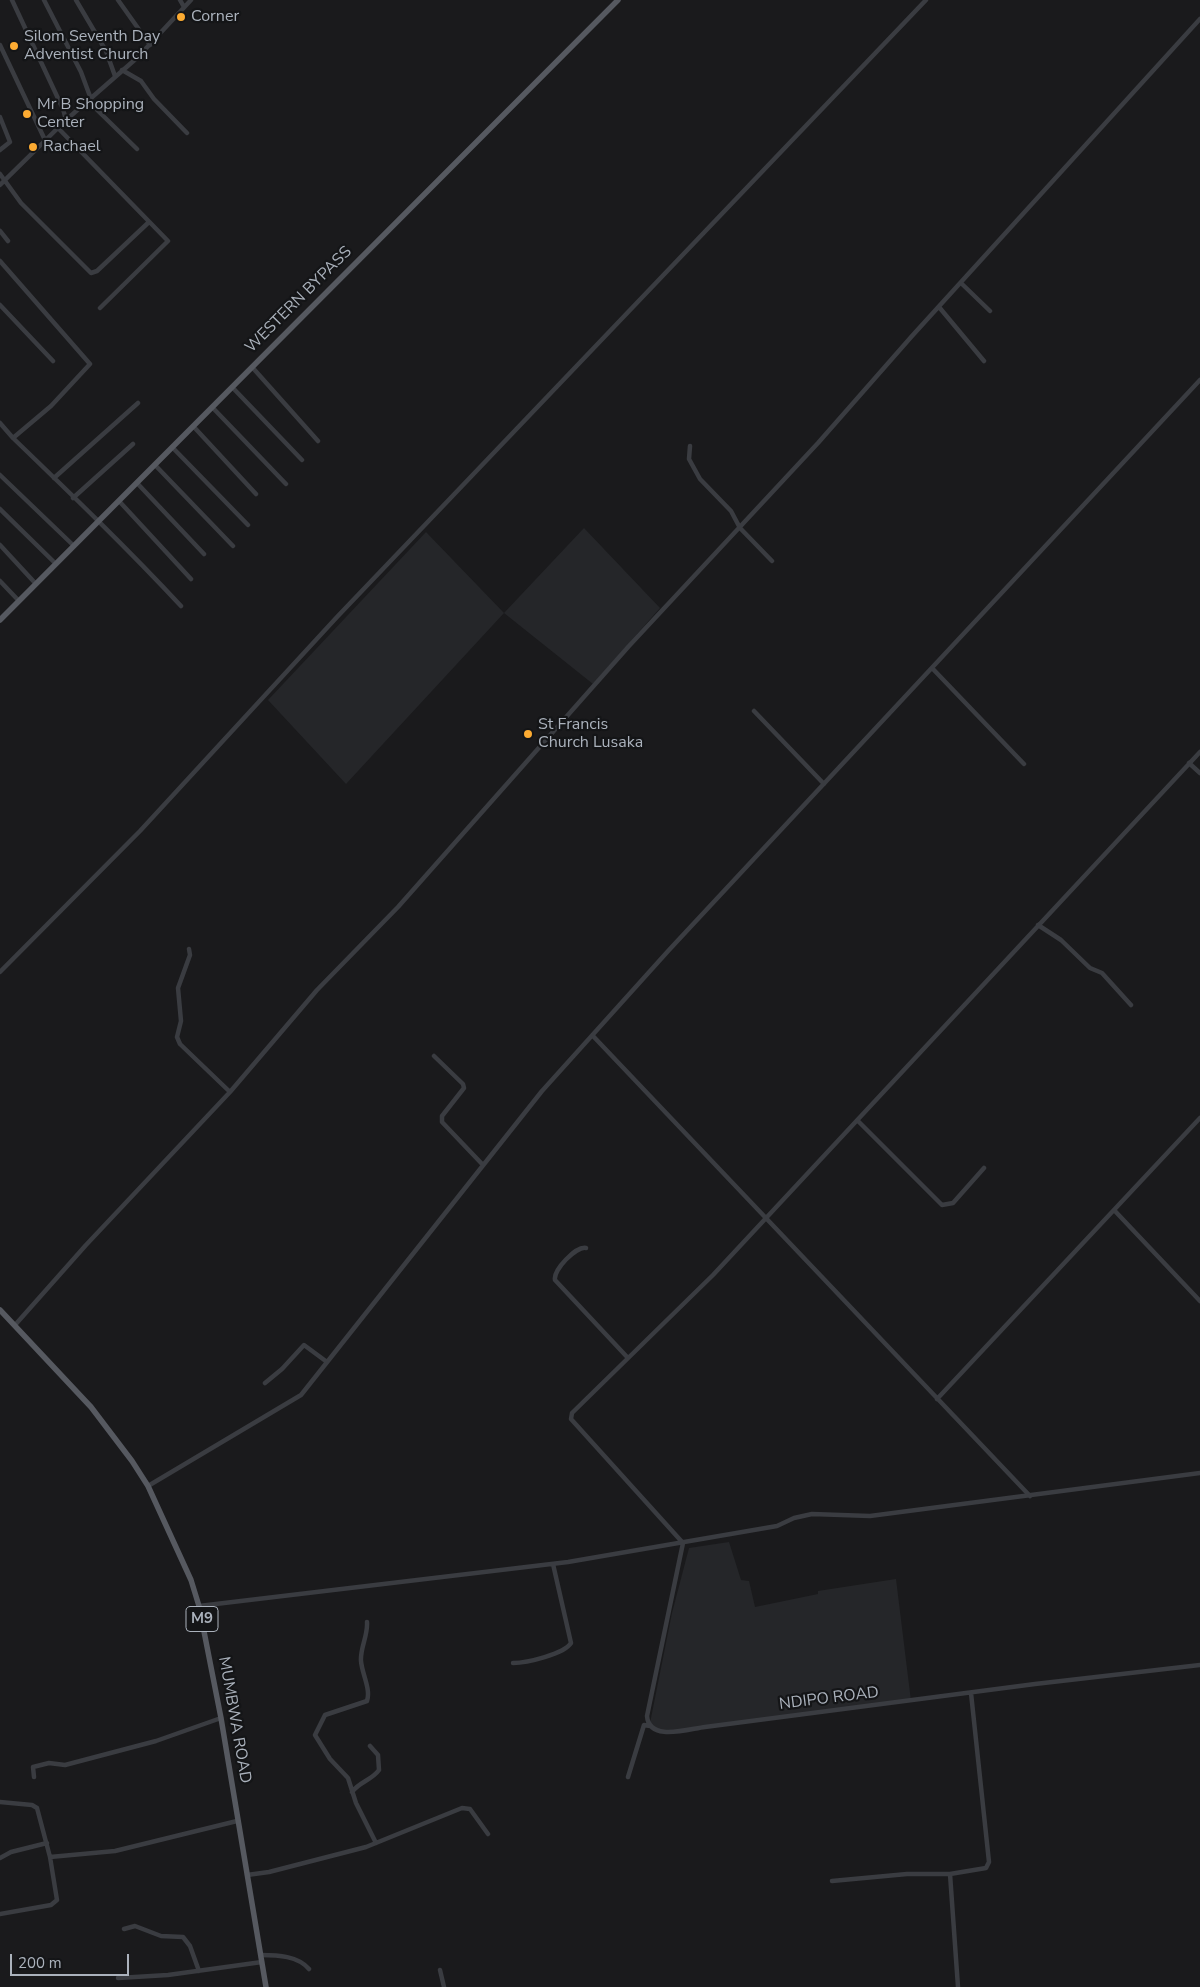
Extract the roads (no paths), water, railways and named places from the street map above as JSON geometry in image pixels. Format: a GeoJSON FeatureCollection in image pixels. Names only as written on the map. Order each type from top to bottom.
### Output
{"type":"FeatureCollection","features":[{"type":"Feature","properties":{"kind":"main road","name":"WESTERN BYPASS"},"geometry":{"type":"LineString","coordinates":[[0,620],[618,0]]}},
{"type":"Feature","properties":{"kind":"main road","name":"MUMBWA ROAD"},"geometry":{"type":"LineString","coordinates":[[0,1310],[91,1407],[148,1486],[170,1532],[199,1606],[221,1718],[266,1987]]}},
{"type":"Feature","properties":{"kind":"street"},"geometry":{"type":"LineString","coordinates":[[12,0],[63,109],[66,120]]}},
{"type":"Feature","properties":{"kind":"street"},"geometry":{"type":"LineString","coordinates":[[44,0],[81,72],[90,100],[137,149]]}},
{"type":"Feature","properties":{"kind":"street"},"geometry":{"type":"LineString","coordinates":[[76,0],[106,52],[115,76]]}},
{"type":"Feature","properties":{"kind":"street"},"geometry":{"type":"LineString","coordinates":[[118,0],[150,45]]}},
{"type":"Feature","properties":{"kind":"street"},"geometry":{"type":"LineString","coordinates":[[180,0],[184,7]]}},
{"type":"Feature","properties":{"kind":"street"},"geometry":{"type":"LineString","coordinates":[[0,185],[66,120],[150,45],[191,0]]}},
{"type":"Feature","properties":{"kind":"street"},"geometry":{"type":"LineString","coordinates":[[0,972],[146,824],[337,617],[926,0]]}},
{"type":"Feature","properties":{"kind":"street"},"geometry":{"type":"LineString","coordinates":[[15,1325],[80,1251],[230,1092],[317,990],[398,906],[629,646],[740,528],[1200,19]]}},
{"type":"Feature","properties":{"kind":"street"},"geometry":{"type":"LineString","coordinates":[[0,46],[45,140]]}},
{"type":"Feature","properties":{"kind":"street"},"geometry":{"type":"LineString","coordinates":[[122,70],[141,81],[152,96],[187,133]]}},
{"type":"Feature","properties":{"kind":"street"},"geometry":{"type":"LineString","coordinates":[[0,117],[10,142],[0,150]]}},
{"type":"Feature","properties":{"kind":"street"},"geometry":{"type":"LineString","coordinates":[[58,128],[168,242],[100,308]]}},
{"type":"Feature","properties":{"kind":"street"},"geometry":{"type":"LineString","coordinates":[[0,174],[21,203],[91,273],[97,271],[149,222]]}},
{"type":"Feature","properties":{"kind":"street"},"geometry":{"type":"LineString","coordinates":[[0,231],[8,241]]}},
{"type":"Feature","properties":{"kind":"street"},"geometry":{"type":"LineString","coordinates":[[0,261],[90,364],[46,410],[13,438]]}},
{"type":"Feature","properties":{"kind":"street"},"geometry":{"type":"LineString","coordinates":[[961,283],[990,311]]}},
{"type":"Feature","properties":{"kind":"street"},"geometry":{"type":"LineString","coordinates":[[0,305],[53,361]]}},
{"type":"Feature","properties":{"kind":"street"},"geometry":{"type":"LineString","coordinates":[[939,307],[984,361]]}},
{"type":"Feature","properties":{"kind":"street"},"geometry":{"type":"LineString","coordinates":[[252,367],[318,441]]}},
{"type":"Feature","properties":{"kind":"street"},"geometry":{"type":"LineString","coordinates":[[148,1486],[301,1395],[542,1091],[824,784],[1200,380]]}},
{"type":"Feature","properties":{"kind":"street"},"geometry":{"type":"LineString","coordinates":[[232,387],[302,460]]}},
{"type":"Feature","properties":{"kind":"street"},"geometry":{"type":"LineString","coordinates":[[54,478],[138,404]]}},
{"type":"Feature","properties":{"kind":"street"},"geometry":{"type":"LineString","coordinates":[[212,407],[286,484]]}},
{"type":"Feature","properties":{"kind":"street"},"geometry":{"type":"LineString","coordinates":[[0,423],[73,498],[100,520],[181,606]]}},
{"type":"Feature","properties":{"kind":"street"},"geometry":{"type":"LineString","coordinates":[[193,426],[256,494]]}},
{"type":"Feature","properties":{"kind":"street"},"geometry":{"type":"LineString","coordinates":[[73,498],[133,444]]}},
{"type":"Feature","properties":{"kind":"street"},"geometry":{"type":"LineString","coordinates":[[690,446],[688,456],[703,484],[731,511],[740,528],[772,561]]}},
{"type":"Feature","properties":{"kind":"street"},"geometry":{"type":"LineString","coordinates":[[172,448],[248,525]]}},
{"type":"Feature","properties":{"kind":"street"},"geometry":{"type":"LineString","coordinates":[[154,465],[233,546]]}},
{"type":"Feature","properties":{"kind":"street"},"geometry":{"type":"LineString","coordinates":[[0,475],[74,546]]}},
{"type":"Feature","properties":{"kind":"street"},"geometry":{"type":"LineString","coordinates":[[137,483],[204,554]]}},
{"type":"Feature","properties":{"kind":"street"},"geometry":{"type":"LineString","coordinates":[[119,501],[191,579]]}},
{"type":"Feature","properties":{"kind":"street"},"geometry":{"type":"LineString","coordinates":[[0,509],[56,564]]}},
{"type":"Feature","properties":{"kind":"street"},"geometry":{"type":"LineString","coordinates":[[0,546],[36,584]]}},
{"type":"Feature","properties":{"kind":"street"},"geometry":{"type":"LineString","coordinates":[[0,581],[19,601]]}},
{"type":"Feature","properties":{"kind":"street"},"geometry":{"type":"LineString","coordinates":[[932,668],[1024,764]]}},
{"type":"Feature","properties":{"kind":"street"},"geometry":{"type":"LineString","coordinates":[[754,711],[824,784]]}},
{"type":"Feature","properties":{"kind":"street"},"geometry":{"type":"LineString","coordinates":[[683,1543],[571,1419],[572,1413],[698,1290],[858,1121],[1200,752]]}},
{"type":"Feature","properties":{"kind":"street"},"geometry":{"type":"LineString","coordinates":[[1189,763],[1200,773]]}},
{"type":"Feature","properties":{"kind":"street"},"geometry":{"type":"LineString","coordinates":[[1038,925],[1061,940],[1090,968],[1102,973],[1131,1005]]}},
{"type":"Feature","properties":{"kind":"street"},"geometry":{"type":"LineString","coordinates":[[189,949],[190,955],[178,988],[181,1021],[177,1037],[180,1044],[230,1092]]}},
{"type":"Feature","properties":{"kind":"street"},"geometry":{"type":"LineString","coordinates":[[593,1036],[1030,1496]]}},
{"type":"Feature","properties":{"kind":"street"},"geometry":{"type":"LineString","coordinates":[[434,1056],[463,1084],[464,1088],[442,1116],[442,1122],[483,1165]]}},
{"type":"Feature","properties":{"kind":"street"},"geometry":{"type":"LineString","coordinates":[[937,1399],[1200,1118]]}},
{"type":"Feature","properties":{"kind":"street"},"geometry":{"type":"LineString","coordinates":[[858,1121],[942,1205],[953,1203],[984,1168]]}},
{"type":"Feature","properties":{"kind":"street"},"geometry":{"type":"LineString","coordinates":[[1114,1210],[1200,1301]]}},
{"type":"Feature","properties":{"kind":"street"},"geometry":{"type":"LineString","coordinates":[[586,1248],[577,1250],[556,1272],[555,1280],[628,1358]]}},
{"type":"Feature","properties":{"kind":"street"},"geometry":{"type":"LineString","coordinates":[[265,1384],[304,1345],[327,1362]]}},
{"type":"Feature","properties":{"kind":"street"},"geometry":{"type":"LineString","coordinates":[[199,1606],[553,1564],[777,1526],[794,1518],[812,1514],[870,1516],[1200,1473]]}},
{"type":"Feature","properties":{"kind":"street"},"geometry":{"type":"LineString","coordinates":[[628,1777],[644,1726],[650,1726],[647,1720],[648,1708],[683,1543]]}},
{"type":"Feature","properties":{"kind":"street"},"geometry":{"type":"LineString","coordinates":[[513,1663],[554,1655],[563,1651],[571,1643],[553,1564]]}},
{"type":"Feature","properties":{"kind":"street"},"geometry":{"type":"LineString","coordinates":[[367,1622],[367,1633],[361,1660],[367,1690],[367,1701],[325,1715],[315,1733],[330,1759],[346,1775],[376,1843]]}},
{"type":"Feature","properties":{"kind":"street","name":"NDIPO ROAD"},"geometry":{"type":"LineString","coordinates":[[650,1726],[661,1732],[1200,1665]]}},
{"type":"Feature","properties":{"kind":"street"},"geometry":{"type":"LineString","coordinates":[[832,1881],[907,1874],[950,1874],[986,1868],[989,1862],[971,1693]]}},
{"type":"Feature","properties":{"kind":"street"},"geometry":{"type":"LineString","coordinates":[[34,1777],[33,1767],[36,1765],[52,1763],[66,1765],[156,1741],[221,1718]]}},
{"type":"Feature","properties":{"kind":"street"},"geometry":{"type":"LineString","coordinates":[[352,1792],[379,1770],[378,1755],[370,1746]]}},
{"type":"Feature","properties":{"kind":"street"},"geometry":{"type":"LineString","coordinates":[[0,1802],[35,1806],[47,1843],[56,1902],[0,1914]]}},
{"type":"Feature","properties":{"kind":"street"},"geometry":{"type":"LineString","coordinates":[[247,1875],[284,1868],[376,1843],[465,1808],[470,1809],[488,1834]]}},
{"type":"Feature","properties":{"kind":"street"},"geometry":{"type":"LineString","coordinates":[[50,1857],[115,1852],[237,1820]]}},
{"type":"Feature","properties":{"kind":"street"},"geometry":{"type":"LineString","coordinates":[[0,1858],[11,1852],[47,1843]]}},
{"type":"Feature","properties":{"kind":"street"},"geometry":{"type":"LineString","coordinates":[[950,1874],[958,1987]]}},
{"type":"Feature","properties":{"kind":"street"},"geometry":{"type":"LineString","coordinates":[[124,1929],[135,1926],[161,1936],[184,1937],[190,1946],[199,1971]]}},
{"type":"Feature","properties":{"kind":"street"},"geometry":{"type":"LineString","coordinates":[[261,1955],[291,1958],[303,1962],[310,1969]]}},
{"type":"Feature","properties":{"kind":"street"},"geometry":{"type":"LineString","coordinates":[[118,1978],[199,1971],[262,1962]]}},
{"type":"Feature","properties":{"kind":"street"},"geometry":{"type":"LineString","coordinates":[[440,1970],[444,1987]]}},
{"type":"Feature","properties":{"kind":"place","name":"Corner"},"geometry":{"type":"Point","coordinates":[181,17]}},
{"type":"Feature","properties":{"kind":"place","name":"Silom Seventh Day Adventist Church"},"geometry":{"type":"Point","coordinates":[14,46]}},
{"type":"Feature","properties":{"kind":"place","name":"Mr B Shopping Center"},"geometry":{"type":"Point","coordinates":[27,114]}},
{"type":"Feature","properties":{"kind":"place","name":"Rachael"},"geometry":{"type":"Point","coordinates":[33,147]}},
{"type":"Feature","properties":{"kind":"place","name":"St Francis Church Lusaka"},"geometry":{"type":"Point","coordinates":[528,734]}}]}
